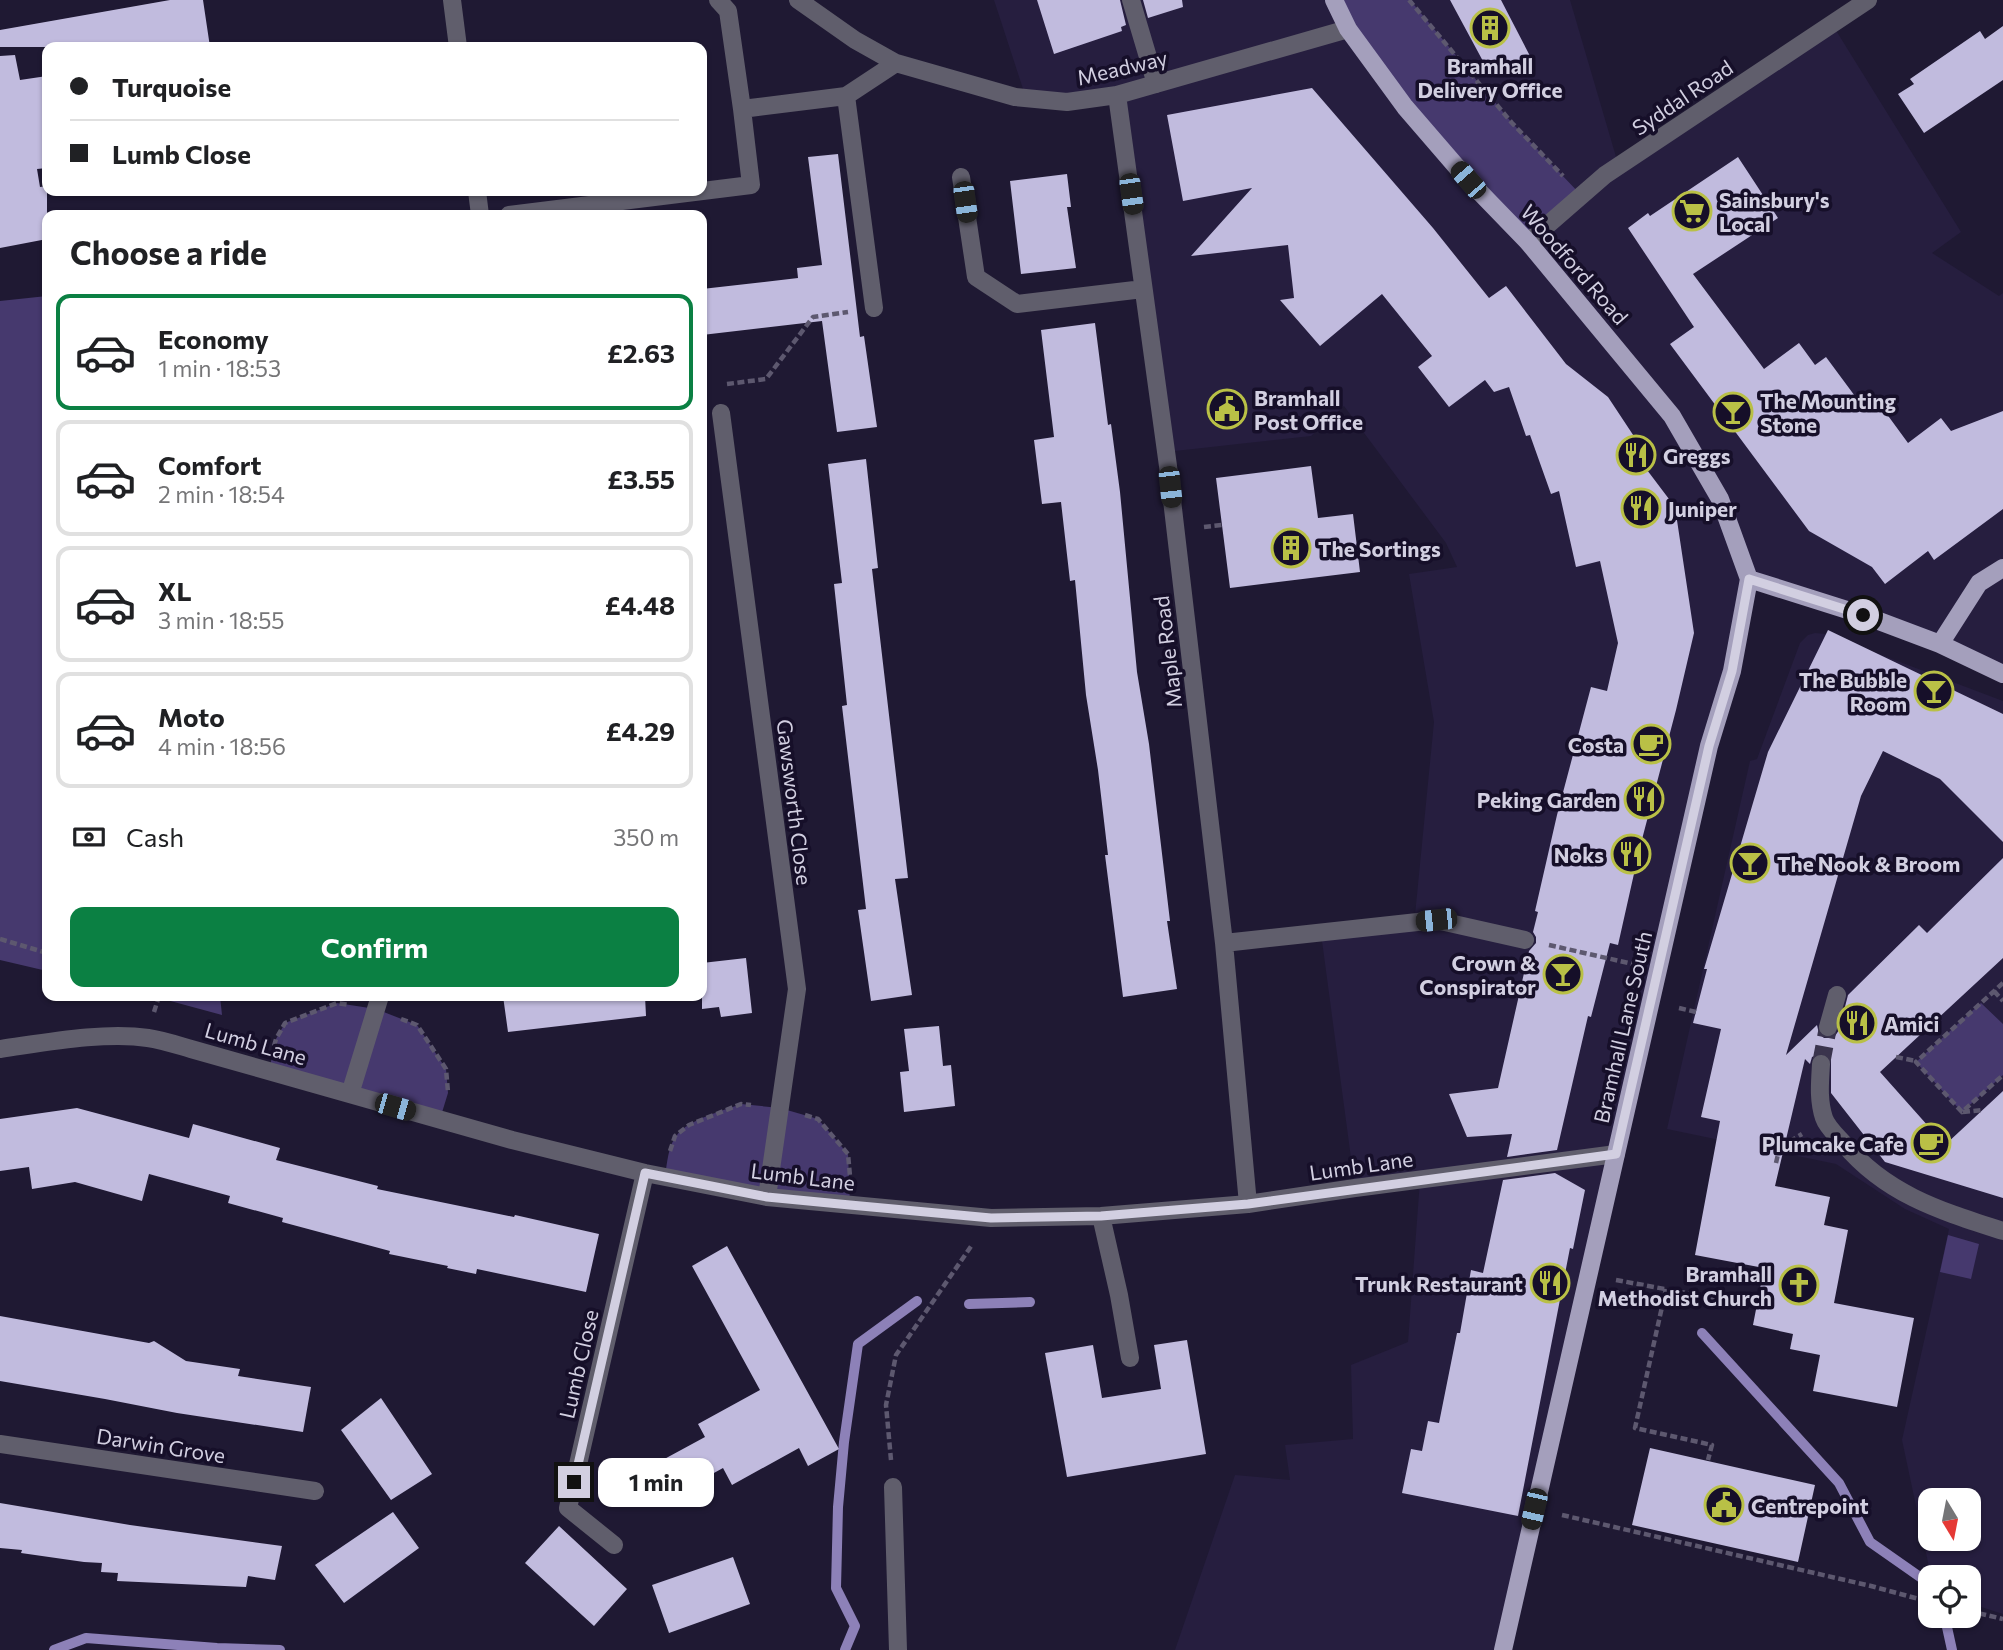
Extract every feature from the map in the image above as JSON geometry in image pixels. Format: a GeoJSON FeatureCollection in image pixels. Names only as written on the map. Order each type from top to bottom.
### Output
{"type":"FeatureCollection","features":[{"type":"Feature","properties":{"kind":"main road","name":"Woodford Road"},"geometry":{"type":"LineString","coordinates":[[1334,0],[1348,29],[1405,107],[1468,180],[1528,242],[1672,416],[1720,499],[1749,579]]}},
{"type":"Feature","properties":{"kind":"main road"},"geometry":{"type":"LineString","coordinates":[[1940,644],[1979,583],[2003,568]]}},
{"type":"Feature","properties":{"kind":"main road"},"geometry":{"type":"LineString","coordinates":[[1749,579],[1863,615],[1940,644],[2003,674]]}},
{"type":"Feature","properties":{"kind":"main road","name":"Bramhall Lane South"},"geometry":{"type":"LineString","coordinates":[[1503,1650],[1709,746],[1732,671],[1749,579]]}},
{"type":"Feature","properties":{"kind":"street"},"geometry":{"type":"LineString","coordinates":[[452,0],[457,42]]}},
{"type":"Feature","properties":{"kind":"street"},"geometry":{"type":"LineString","coordinates":[[707,190],[751,185],[728,11],[718,0]]}},
{"type":"Feature","properties":{"kind":"street","name":"Meadway"},"geometry":{"type":"LineString","coordinates":[[798,0],[855,40],[897,63],[1016,97],[1067,102],[1117,95],[1348,29]]}},
{"type":"Feature","properties":{"kind":"street"},"geometry":{"type":"LineString","coordinates":[[1131,0],[1156,84]]}},
{"type":"Feature","properties":{"kind":"street","name":"Syddal Road"},"geometry":{"type":"LineString","coordinates":[[1528,242],[1605,176],[1868,0]]}},
{"type":"Feature","properties":{"kind":"street"},"geometry":{"type":"LineString","coordinates":[[742,109],[846,96],[897,63]]}},
{"type":"Feature","properties":{"kind":"street","name":"Maple Road"},"geometry":{"type":"LineString","coordinates":[[1117,95],[1168,466],[1224,943],[1248,1204]]}},
{"type":"Feature","properties":{"kind":"street"},"geometry":{"type":"LineString","coordinates":[[846,96],[874,308]]}},
{"type":"Feature","properties":{"kind":"street"},"geometry":{"type":"LineString","coordinates":[[961,177],[976,278],[1017,304],[1143,289]]}},
{"type":"Feature","properties":{"kind":"street"},"geometry":{"type":"LineString","coordinates":[[549,210],[662,196]]}},
{"type":"Feature","properties":{"kind":"street","name":"Gawsworth Close"},"geometry":{"type":"LineString","coordinates":[[721,413],[797,989],[767,1197]]}},
{"type":"Feature","properties":{"kind":"street"},"geometry":{"type":"LineString","coordinates":[[1224,943],[1436,920],[1524,940]]}},
{"type":"Feature","properties":{"kind":"street"},"geometry":{"type":"LineString","coordinates":[[1828,1027],[1837,995]]}},
{"type":"Feature","properties":{"kind":"street"},"geometry":{"type":"LineString","coordinates":[[350,1094],[378,1001]]}},
{"type":"Feature","properties":{"kind":"street","name":"Lumb Lane"},"geometry":{"type":"LineString","coordinates":[[0,1049],[107,1037],[147,1038],[512,1140],[645,1173],[767,1197],[991,1218],[1101,1216],[1248,1204],[1616,1154]]}},
{"type":"Feature","properties":{"kind":"street"},"geometry":{"type":"LineString","coordinates":[[1821,1064],[1819,1094],[1824,1121],[1852,1153],[1882,1181],[1938,1210],[2003,1231]]}},
{"type":"Feature","properties":{"kind":"street","name":"Lumb Close"},"geometry":{"type":"LineString","coordinates":[[614,1545],[568,1508],[645,1173]]}},
{"type":"Feature","properties":{"kind":"street"},"geometry":{"type":"LineString","coordinates":[[1101,1216],[1119,1295],[1129,1358]]}},
{"type":"Feature","properties":{"kind":"street","name":"Darwin Grove"},"geometry":{"type":"LineString","coordinates":[[0,1444],[315,1491]]}},
{"type":"Feature","properties":{"kind":"street"},"geometry":{"type":"LineString","coordinates":[[893,1487],[898,1650]]}},
{"type":"Feature","properties":{"kind":"path"},"geometry":{"type":"LineString","coordinates":[[1409,0],[1512,123],[1582,196]]}},
{"type":"Feature","properties":{"kind":"path"},"geometry":{"type":"LineString","coordinates":[[715,386],[766,379],[813,317],[874,308]]}},
{"type":"Feature","properties":{"kind":"path"},"geometry":{"type":"LineString","coordinates":[[0,939],[42,952]]}},
{"type":"Feature","properties":{"kind":"path"},"geometry":{"type":"LineString","coordinates":[[1524,940],[1658,970]]}},
{"type":"Feature","properties":{"kind":"path"},"geometry":{"type":"LineString","coordinates":[[1916,1062],[2003,983]]}},
{"type":"Feature","properties":{"kind":"path"},"geometry":{"type":"LineString","coordinates":[[1994,991],[2003,1001]]}},
{"type":"Feature","properties":{"kind":"path"},"geometry":{"type":"LineString","coordinates":[[1896,1057],[1916,1062],[1962,1112]]}},
{"type":"Feature","properties":{"kind":"path"},"geometry":{"type":"LineString","coordinates":[[1962,1112],[2003,1075]]}},
{"type":"Feature","properties":{"kind":"path"},"geometry":{"type":"LineString","coordinates":[[1962,1112],[1982,1110]]}},
{"type":"Feature","properties":{"kind":"path"},"geometry":{"type":"LineString","coordinates":[[1776,1163],[1781,1141],[1789,1142],[1824,1121]]}},
{"type":"Feature","properties":{"kind":"path"},"geometry":{"type":"LineString","coordinates":[[893,1487],[886,1405],[896,1355],[991,1218]]}},
{"type":"Feature","properties":{"kind":"path"},"geometry":{"type":"LineString","coordinates":[[1588,1274],[1757,1306]]}},
{"type":"Feature","properties":{"kind":"path"},"geometry":{"type":"LineString","coordinates":[[1666,1289],[1635,1428],[1712,1445],[1708,1461]]}},
{"type":"Feature","properties":{"kind":"path"},"geometry":{"type":"LineString","coordinates":[[1534,1509],[1918,1599]]}},
{"type":"Feature","properties":{"kind":"path"},"geometry":{"type":"LineString","coordinates":[[1981,1614],[2003,1619]]}},
{"type":"Feature","properties":{"kind":"shaded area"},"geometry":{"type":"Polygon","coordinates":[[[994,0],[1570,0],[1619,167],[1832,24],[1961,232],[1932,253],[1999,296],[2003,293],[2003,674],[1750,579],[1504,1650],[1175,1650],[1235,1475],[1290,1480],[1285,1445],[1353,1439],[1351,1365],[1408,1342],[1420,1180],[1355,1188],[1320,926],[1415,915],[1434,722],[1409,574],[1457,567],[1446,543],[1344,406],[1311,436],[1166,452],[1117,96],[1026,98],[994,0]]]}},
{"type":"Feature","properties":{"kind":"shaded area"},"geometry":{"type":"Polygon","coordinates":[[[1334,0],[1410,0],[1512,123],[1582,196],[1528,242],[1468,180],[1334,0]]]}},
{"type":"Feature","properties":{"kind":"shaded area"},"geometry":{"type":"Polygon","coordinates":[[[42,297],[42,970],[0,960],[0,301],[42,297]]]}},
{"type":"Feature","properties":{"kind":"shaded area"},"geometry":{"type":"Polygon","coordinates":[[[1826,634],[2003,701],[2003,1614],[1981,1607],[1981,1565],[1929,1565],[1926,1551],[1981,1551],[1981,1488],[1918,1488],[1918,1515],[1902,1440],[1949,1229],[1905,1209],[1836,1164],[1667,1129],[1750,761],[1757,759],[1800,643],[1808,635],[1826,634]]]}},
{"type":"Feature","properties":{"kind":"shaded area"},"geometry":{"type":"Polygon","coordinates":[[[170,1001],[221,1001],[222,1015],[170,1001]]]}},
{"type":"Feature","properties":{"kind":"shaded area"},"geometry":{"type":"Polygon","coordinates":[[[337,1003],[376,1009],[417,1025],[446,1069],[448,1093],[440,1119],[269,1071],[276,1039],[285,1023],[337,1003]]]}},
{"type":"Feature","properties":{"kind":"shaded area"},"geometry":{"type":"Polygon","coordinates":[[[1981,1003],[2003,1024],[2003,1075],[1962,1112],[1916,1062],[1981,1003]]]}},
{"type":"Feature","properties":{"kind":"shaded area"},"geometry":{"type":"Polygon","coordinates":[[[741,1104],[780,1108],[818,1119],[848,1154],[850,1205],[665,1177],[668,1155],[682,1129],[741,1104]]]}},
{"type":"Feature","properties":{"kind":"shaded area"},"geometry":{"type":"Polygon","coordinates":[[[1948,1235],[1979,1244],[1971,1279],[1940,1272],[1948,1235]]]}},
{"type":"Feature","properties":{"kind":"building"},"geometry":{"type":"Polygon","coordinates":[[[170,0],[203,0],[209,42],[42,42],[42,47],[0,47],[0,30],[170,0]]]}},
{"type":"Feature","properties":{"kind":"building"},"geometry":{"type":"Polygon","coordinates":[[[1037,0],[1120,0],[1126,25],[1121,27],[1122,31],[1054,54],[1037,0]]]}},
{"type":"Feature","properties":{"kind":"building"},"geometry":{"type":"Polygon","coordinates":[[[1143,0],[1182,0],[1183,7],[1148,18],[1143,0]]]}},
{"type":"Feature","properties":{"kind":"building","name":"Bramhall Delivery Office"},"geometry":{"type":"Polygon","coordinates":[[[1450,0],[1501,0],[1530,56],[1491,76],[1450,0]]]}},
{"type":"Feature","properties":{"kind":"building"},"geometry":{"type":"Polygon","coordinates":[[[2003,26],[2003,80],[1924,133],[1898,94],[1914,84],[1910,79],[1980,31],[1985,39],[2003,26]]]}},
{"type":"Feature","properties":{"kind":"building"},"geometry":{"type":"Polygon","coordinates":[[[15,55],[20,80],[42,77],[42,168],[37,169],[42,196],[47,196],[47,210],[42,210],[42,240],[0,248],[0,56],[15,55]]]}},
{"type":"Feature","properties":{"kind":"building"},"geometry":{"type":"Polygon","coordinates":[[[1312,88],[1433,228],[1489,298],[1506,286],[1566,364],[1608,397],[1649,459],[1641,462],[1675,507],[1694,633],[1618,945],[1610,943],[1591,1017],[1588,1016],[1557,1150],[1507,1157],[1512,1134],[1467,1137],[1449,1094],[1498,1088],[1529,951],[1536,943],[1533,932],[1538,912],[1535,911],[1591,687],[1607,691],[1618,643],[1600,561],[1576,567],[1559,491],[1551,494],[1509,387],[1494,392],[1485,380],[1449,407],[1418,367],[1432,356],[1382,294],[1320,346],[1280,300],[1294,298],[1288,245],[1191,256],[1252,188],[1183,201],[1167,115],[1312,88]]]}},
{"type":"Feature","properties":{"kind":"building"},"geometry":{"type":"Polygon","coordinates":[[[838,154],[860,337],[864,336],[877,427],[837,432],[822,321],[707,334],[707,288],[798,278],[797,268],[822,265],[808,157],[838,154]]]}},
{"type":"Feature","properties":{"kind":"building"},"geometry":{"type":"Polygon","coordinates":[[[1738,157],[1778,218],[1693,274],[1764,369],[1799,343],[1815,365],[1826,357],[1866,411],[1878,402],[1908,443],[1941,418],[1951,431],[2003,411],[2003,509],[1934,560],[1928,551],[1885,584],[1872,567],[1809,531],[1670,344],[1694,327],[1628,228],[1738,157]]]}},
{"type":"Feature","properties":{"kind":"building"},"geometry":{"type":"Polygon","coordinates":[[[1067,174],[1071,207],[1067,207],[1076,268],[1021,274],[1010,181],[1067,174]]]}},
{"type":"Feature","properties":{"kind":"building"},"geometry":{"type":"Polygon","coordinates":[[[1095,323],[1120,492],[1137,672],[1149,744],[1170,921],[1167,921],[1177,989],[1123,997],[1105,855],[1108,855],[1098,770],[1086,695],[1075,580],[1070,581],[1061,502],[1042,504],[1034,440],[1054,437],[1041,330],[1095,323]]]}},
{"type":"Feature","properties":{"kind":"building"},"geometry":{"type":"Polygon","coordinates":[[[866,459],[878,568],[872,569],[908,878],[895,879],[912,995],[871,1001],[858,910],[866,909],[842,706],[847,705],[834,584],[842,583],[828,464],[866,459]]]}},
{"type":"Feature","properties":{"kind":"building","name":"The Sortings"},"geometry":{"type":"Polygon","coordinates":[[[1311,466],[1318,518],[1353,514],[1360,572],[1230,588],[1216,478],[1311,466]]]}},
{"type":"Feature","properties":{"kind":"building"},"geometry":{"type":"Polygon","coordinates":[[[1828,630],[2003,714],[2003,842],[1940,779],[1883,751],[1861,796],[1786,1055],[1817,1025],[1819,1034],[1824,1038],[1835,1036],[1848,995],[1919,925],[1927,933],[2003,858],[2003,958],[1880,1072],[1945,1145],[2003,1091],[2003,1198],[1885,1162],[1831,1093],[1831,1060],[1827,1054],[1821,1053],[1812,1057],[1810,1064],[1805,1059],[1775,1186],[1830,1197],[1824,1225],[1848,1230],[1834,1303],[1914,1318],[1897,1407],[1813,1391],[1820,1355],[1790,1349],[1793,1334],[1753,1325],[1764,1268],[1695,1255],[1720,1121],[1701,1117],[1721,1029],[1693,1023],[1707,969],[1704,969],[1768,752],[1828,630]]]}},
{"type":"Feature","properties":{"kind":"building"},"geometry":{"type":"Polygon","coordinates":[[[746,958],[752,1013],[721,1017],[719,1007],[702,1009],[702,1001],[707,1001],[707,962],[746,958]]]}},
{"type":"Feature","properties":{"kind":"building"},"geometry":{"type":"Polygon","coordinates":[[[504,1001],[645,1001],[646,1016],[508,1032],[504,1001]]]}},
{"type":"Feature","properties":{"kind":"building"},"geometry":{"type":"Polygon","coordinates":[[[939,1026],[943,1066],[951,1065],[955,1106],[904,1112],[900,1072],[909,1071],[904,1029],[939,1026]]]}},
{"type":"Feature","properties":{"kind":"building"},"geometry":{"type":"Polygon","coordinates":[[[77,1108],[189,1138],[193,1124],[280,1148],[276,1160],[378,1186],[377,1189],[599,1234],[586,1292],[477,1269],[476,1274],[389,1254],[390,1251],[282,1222],[283,1218],[228,1203],[230,1196],[149,1174],[142,1201],[75,1182],[32,1189],[29,1167],[0,1171],[0,1119],[77,1108]]]}},
{"type":"Feature","properties":{"kind":"building"},"geometry":{"type":"Polygon","coordinates":[[[1555,1173],[1585,1190],[1573,1249],[1570,1248],[1518,1516],[1402,1493],[1411,1449],[1422,1451],[1428,1421],[1439,1423],[1457,1333],[1460,1333],[1471,1270],[1483,1273],[1503,1180],[1555,1173]]]}},
{"type":"Feature","properties":{"kind":"building"},"geometry":{"type":"Polygon","coordinates":[[[727,1246],[839,1449],[808,1466],[799,1448],[732,1485],[723,1468],[674,1495],[657,1463],[705,1437],[698,1424],[760,1390],[692,1266],[727,1246]]]}},
{"type":"Feature","properties":{"kind":"building"},"geometry":{"type":"Polygon","coordinates":[[[0,1316],[149,1343],[154,1341],[186,1361],[240,1369],[238,1376],[311,1387],[303,1432],[177,1413],[0,1381],[0,1316]]]}},
{"type":"Feature","properties":{"kind":"building"},"geometry":{"type":"Polygon","coordinates":[[[1187,1340],[1206,1454],[1067,1477],[1045,1353],[1093,1345],[1102,1398],[1161,1389],[1154,1345],[1187,1340]]]}},
{"type":"Feature","properties":{"kind":"building"},"geometry":{"type":"Polygon","coordinates":[[[381,1398],[432,1474],[391,1500],[341,1430],[381,1398]]]}},
{"type":"Feature","properties":{"kind":"building","name":"Centrepoint"},"geometry":{"type":"Polygon","coordinates":[[[1650,1448],[1815,1485],[1798,1562],[1632,1525],[1650,1448]]]}},
{"type":"Feature","properties":{"kind":"building"},"geometry":{"type":"Polygon","coordinates":[[[0,1503],[130,1525],[282,1546],[275,1580],[248,1576],[246,1587],[117,1581],[118,1573],[101,1572],[102,1563],[0,1548],[0,1503]]]}},
{"type":"Feature","properties":{"kind":"building"},"geometry":{"type":"Polygon","coordinates":[[[393,1512],[419,1548],[344,1603],[315,1565],[393,1512]]]}},
{"type":"Feature","properties":{"kind":"building"},"geometry":{"type":"Polygon","coordinates":[[[559,1526],[627,1589],[594,1626],[525,1563],[559,1526]]]}},
{"type":"Feature","properties":{"kind":"building"},"geometry":{"type":"Polygon","coordinates":[[[733,1557],[750,1604],[669,1633],[652,1585],[733,1557]]]}},
{"type":"Feature","properties":{"kind":"waterway"},"geometry":{"type":"LineString","coordinates":[[845,1650],[855,1626],[836,1588],[838,1507],[858,1344],[917,1301]]}},
{"type":"Feature","properties":{"kind":"waterway"},"geometry":{"type":"LineString","coordinates":[[969,1304],[1030,1302]]}},
{"type":"Feature","properties":{"kind":"waterway"},"geometry":{"type":"LineString","coordinates":[[1702,1333],[1839,1483],[1870,1542],[1918,1576]]}},
{"type":"Feature","properties":{"kind":"waterway"},"geometry":{"type":"LineString","coordinates":[[1947,1628],[1952,1650]]}},
{"type":"Feature","properties":{"kind":"waterway"},"geometry":{"type":"LineString","coordinates":[[54,1650],[86,1638],[280,1650]]}},
{"type":"Feature","properties":{"kind":"tunnel"},"geometry":{"type":"LineString","coordinates":[[1821,1064],[1828,1027]]}},
{"type":"Feature","properties":{"kind":"place","name":"Bramhall Delivery Office"},"geometry":{"type":"Point","coordinates":[1490,28]}},
{"type":"Feature","properties":{"kind":"place","name":"Sainsbury's Local"},"geometry":{"type":"Point","coordinates":[1692,211]}},
{"type":"Feature","properties":{"kind":"place","name":"Bramhall Post Office"},"geometry":{"type":"Point","coordinates":[1227,409]}},
{"type":"Feature","properties":{"kind":"place","name":"The Mounting Stone"},"geometry":{"type":"Point","coordinates":[1733,412]}},
{"type":"Feature","properties":{"kind":"place","name":"Greggs"},"geometry":{"type":"Point","coordinates":[1636,455]}},
{"type":"Feature","properties":{"kind":"place","name":"Juniper"},"geometry":{"type":"Point","coordinates":[1641,508]}},
{"type":"Feature","properties":{"kind":"place","name":"The Sortings"},"geometry":{"type":"Point","coordinates":[1291,548]}},
{"type":"Feature","properties":{"kind":"place","name":"The Bubble Room"},"geometry":{"type":"Point","coordinates":[1934,691]}},
{"type":"Feature","properties":{"kind":"place","name":"Costa"},"geometry":{"type":"Point","coordinates":[1651,744]}},
{"type":"Feature","properties":{"kind":"place","name":"Peking Garden"},"geometry":{"type":"Point","coordinates":[1644,799]}},
{"type":"Feature","properties":{"kind":"place","name":"Noks"},"geometry":{"type":"Point","coordinates":[1631,854]}},
{"type":"Feature","properties":{"kind":"place","name":"The Nook & Broom"},"geometry":{"type":"Point","coordinates":[1750,863]}},
{"type":"Feature","properties":{"kind":"place","name":"Crown & Conspirator"},"geometry":{"type":"Point","coordinates":[1563,974]}},
{"type":"Feature","properties":{"kind":"place","name":"Amici"},"geometry":{"type":"Point","coordinates":[1857,1023]}},
{"type":"Feature","properties":{"kind":"place","name":"Plumcake Cafe"},"geometry":{"type":"Point","coordinates":[1931,1143]}},
{"type":"Feature","properties":{"kind":"place","name":"Trunk Restaurant"},"geometry":{"type":"Point","coordinates":[1550,1283]}},
{"type":"Feature","properties":{"kind":"place","name":"Bramhall Methodist Church"},"geometry":{"type":"Point","coordinates":[1799,1285]}},
{"type":"Feature","properties":{"kind":"place","name":"Centrepoint"},"geometry":{"type":"Point","coordinates":[1724,1505]}},
{"type":"Feature","properties":{"kind":"route"},"geometry":{"type":"LineString","coordinates":[[574,1482],[645,1173],[767,1197],[850,1205],[991,1218],[1101,1216],[1248,1204],[1616,1154],[1709,746],[1732,671],[1749,579],[1863,615]]}}]}
